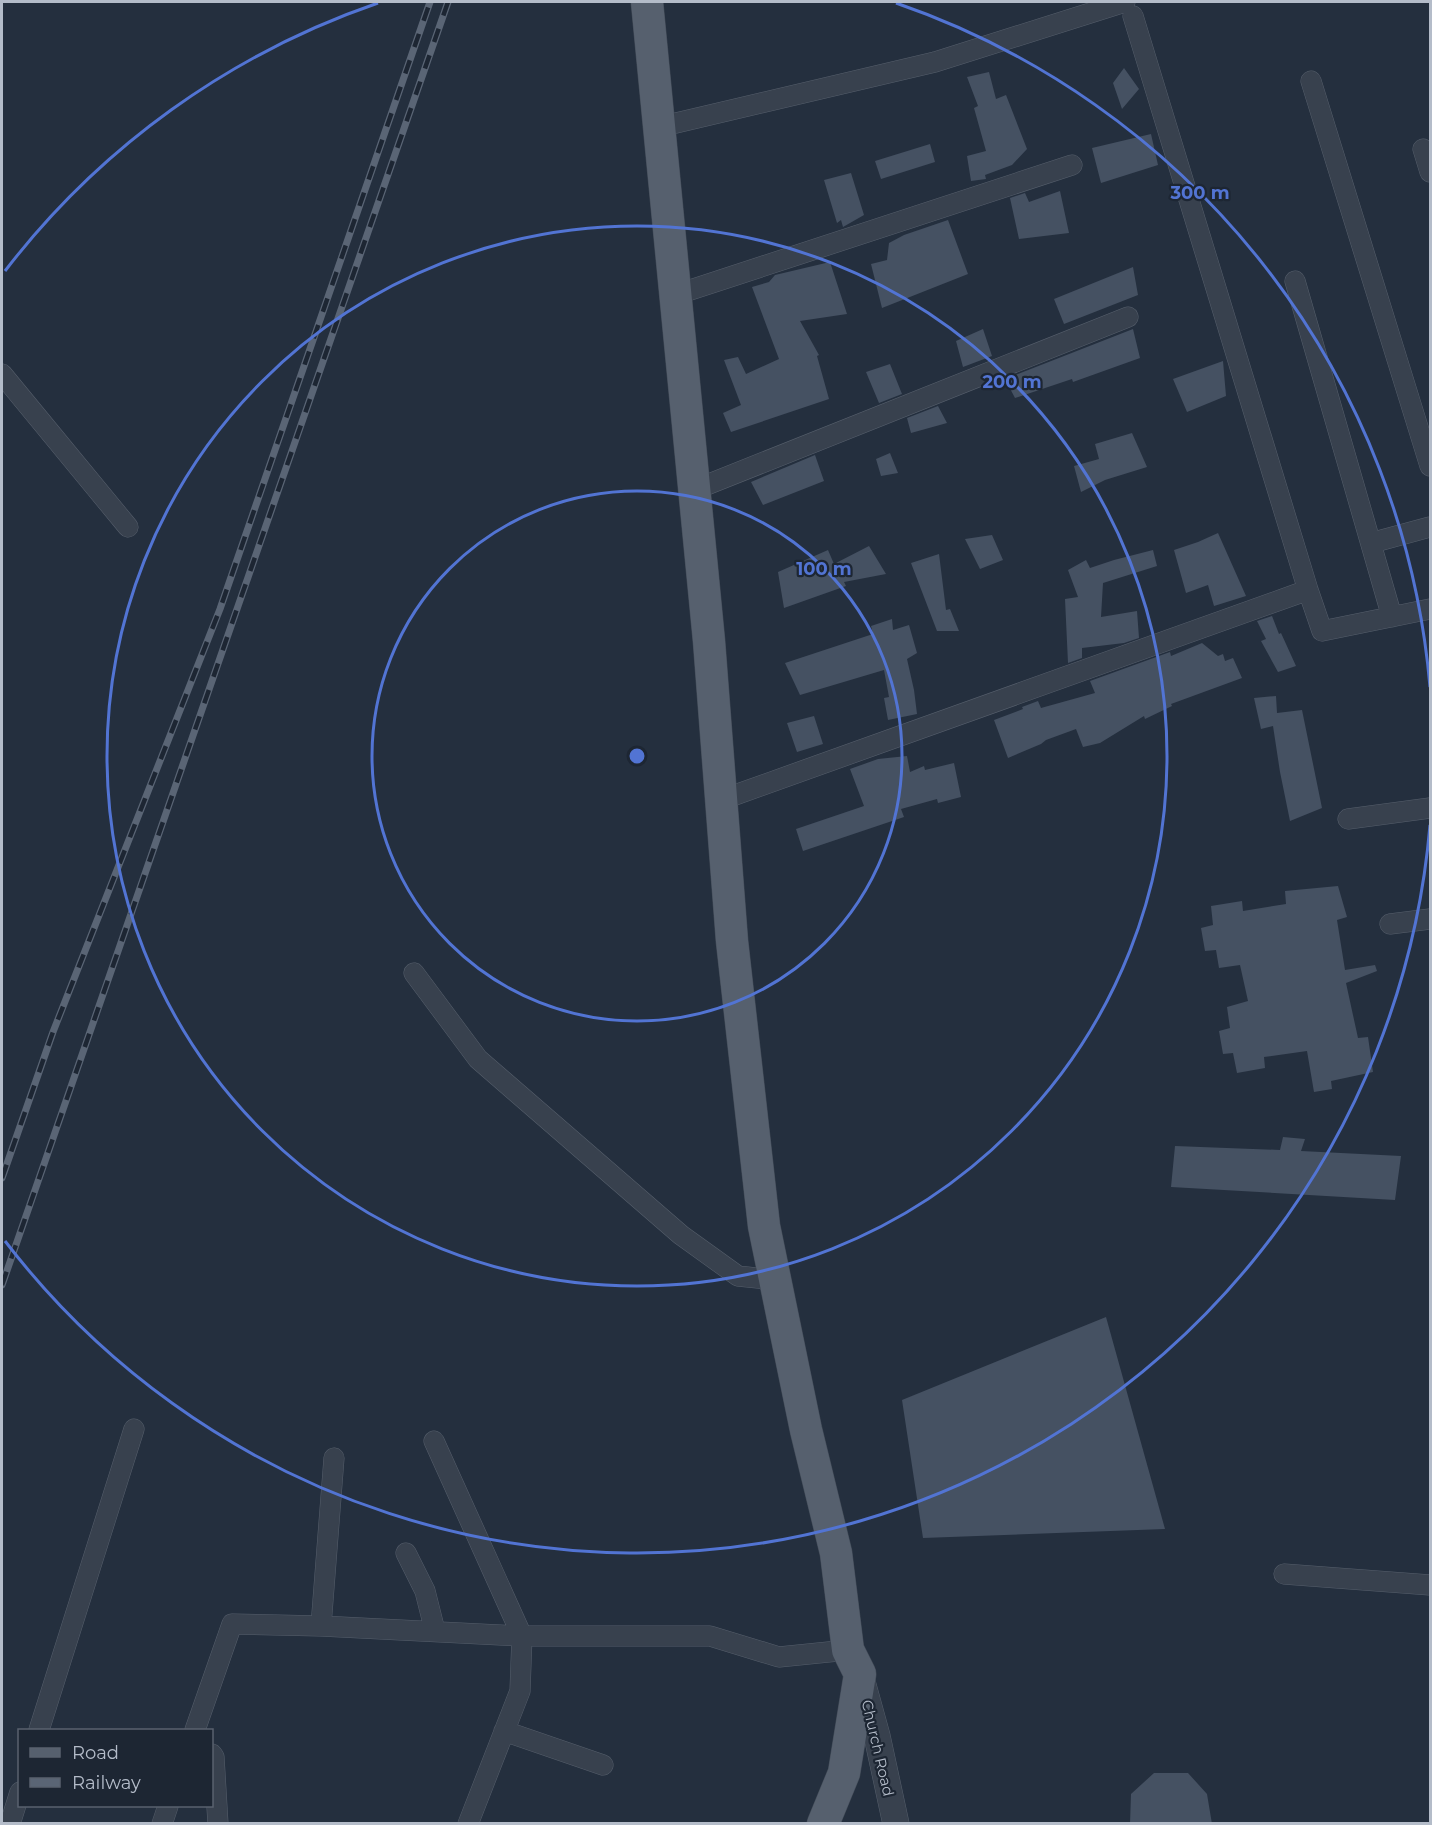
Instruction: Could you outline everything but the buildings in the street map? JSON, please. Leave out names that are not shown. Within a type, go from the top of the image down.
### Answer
[{"type":"main road","points":[[647,2],[710,641],[732,941],[764,1226],[806,1430],[836,1553],[854,1662],[844,1773],[823,1824]]},
{"type":"street","points":[[659,127],[935,62],[1129,9],[1322,631],[1431,609]]},
{"type":"street","points":[[1311,81],[1431,466]]},
{"type":"street","points":[[1423,149],[1431,172]]},
{"type":"street","points":[[675,295],[1072,165]]},
{"type":"street","points":[[1295,280],[1392,617]]},
{"type":"street","points":[[694,490],[1128,317]]},
{"type":"street","points":[[2,374],[128,527]]},
{"type":"street","points":[[1371,543],[1431,527]]},
{"type":"street","points":[[721,800],[1308,590]]},
{"type":"street","points":[[1348,819],[1431,808]]},
{"type":"street","points":[[1390,924],[1431,919]]},
{"type":"street","points":[[414,974],[478,1059],[681,1234],[738,1276],[775,1280]]},
{"type":"street","points":[[40,1729],[134,1429]]},
{"type":"street","points":[[434,1441],[522,1636],[520,1690],[468,1824]]},
{"type":"street","points":[[321,1626],[334,1458]]},
{"type":"street","points":[[406,1553],[425,1591],[435,1631]]},
{"type":"street","points":[[1284,1574],[1431,1586]]},
{"type":"street","points":[[196,1729],[232,1624],[522,1636],[710,1636],[779,1657],[854,1662]]},
{"type":"street","name":"Church Road","points":[[854,1662],[878,1736],[896,1824]]},
{"type":"street","points":[[504,1731],[603,1765]]},
{"type":"street","points":[[213,1756],[218,1824]]},
{"type":"street","points":[[10,1824],[18,1798]]},
{"type":"street","points":[[162,1824],[168,1807]]},
{"type":"railway","points":[[2,1178],[53,1032],[220,609],[430,2]]},
{"type":"railway","points":[[2,1285],[448,2]]}]
